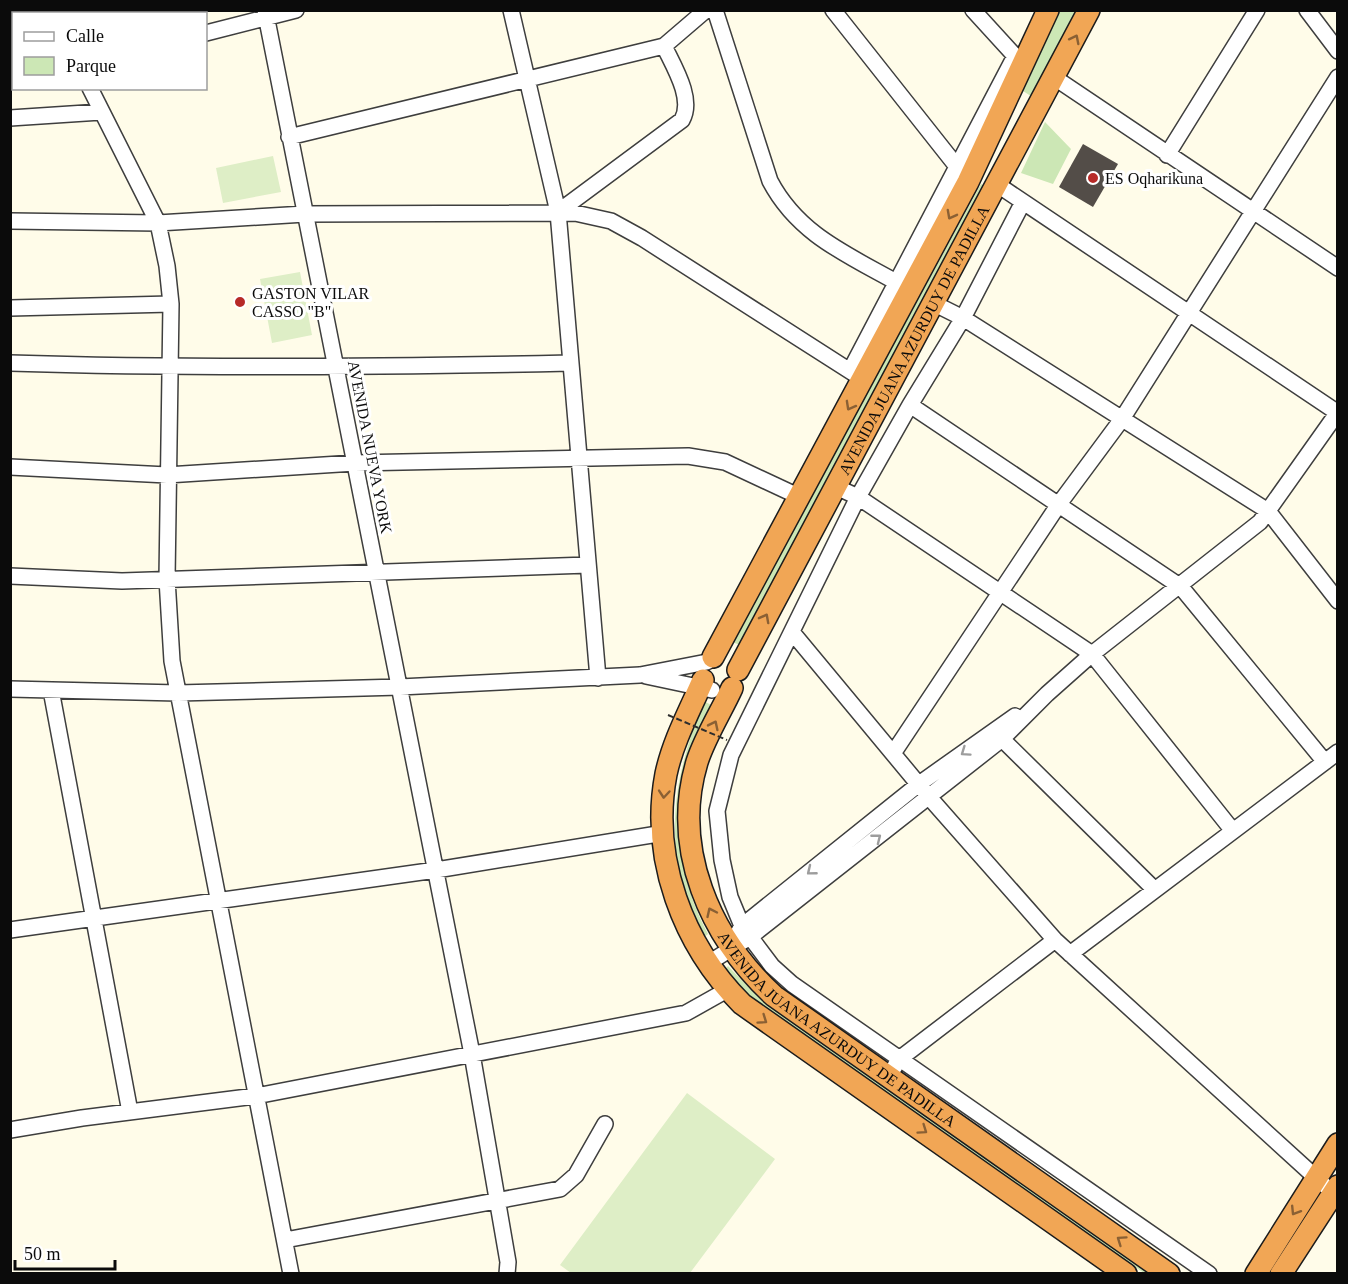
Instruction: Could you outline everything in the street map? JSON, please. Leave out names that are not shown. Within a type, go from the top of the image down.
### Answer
[{"type":"highway","name":"AVENIDA JUANA AZURDUY DE PADILLA","points":[[1048,10],[985,148],[962,174],[856,376],[715,676],[692,782],[689,818],[697,877],[710,911],[729,948],[750,974],[774,996],[893,1069],[1169,1274]]},
{"type":"highway","name":"AVENIDA JUANA AZURDUY DE PADILLA","points":[[1089,10],[1010,163],[834,486],[678,737],[666,772],[663,799],[668,869],[679,909],[691,939],[727,990],[760,1018],[1126,1274]]},
{"type":"highway","points":[[1010,93],[1038,110]]},
{"type":"highway","points":[[985,148],[1010,163]]},
{"type":"highway","points":[[1256,1274],[1338,1144]]},
{"type":"highway","points":[[1281,1274],[1336,1189]]},
{"type":"street","points":[[207,33],[265,14],[296,10]]},
{"type":"street","points":[[511,10],[558,212],[598,678]]},
{"type":"street","points":[[290,137],[664,46],[706,10]]},
{"type":"street","points":[[715,10],[770,181],[780,200],[813,234],[896,282]]},
{"type":"street","points":[[833,10],[962,174]]},
{"type":"street","points":[[973,10],[1015,56]]},
{"type":"street","points":[[1167,155],[1257,10]]},
{"type":"street","points":[[1306,10],[1338,51]]},
{"type":"street","name":"AVENIDA NUEVA YORK","points":[[265,14],[472,1054],[508,1262],[507,1274]]},
{"type":"street","points":[[558,212],[682,120],[687,111],[686,99],[664,46]]},
{"type":"street","points":[[10,221],[158,223],[305,214],[576,213],[611,221],[642,238],[856,376],[896,282],[962,174],[1015,56]]},
{"type":"street","points":[[1010,93],[1015,56]]},
{"type":"street","points":[[894,752],[1059,504],[1122,419],[1338,77]]},
{"type":"street","points":[[1055,78],[1338,268]]},
{"type":"street","points":[[91,90],[158,223],[165,248],[171,304],[167,579],[172,661],[291,1274]]},
{"type":"street","points":[[10,118],[101,112]]},
{"type":"street","points":[[746,932],[929,797],[1002,739],[1047,694],[1092,654],[1181,587],[1260,522],[1337,412],[998,185]]},
{"type":"street","points":[[1023,202],[963,318],[858,497],[792,633],[759,694],[731,755],[717,811],[722,860],[730,897],[746,932],[772,966],[792,984],[893,1069],[1209,1274]]},
{"type":"street","points":[[933,303],[963,318],[1268,511],[1338,601]]},
{"type":"street","points":[[10,308],[171,304]]},
{"type":"street","points":[[10,363],[171,368],[336,368],[570,363]]},
{"type":"street","points":[[910,405],[1181,587],[1325,762]]},
{"type":"street","points":[[10,467],[167,475],[355,463],[578,458],[705,458],[745,470],[800,497]]},
{"type":"street","points":[[834,486],[858,497],[1092,654],[1233,831]]},
{"type":"street","points":[[10,576],[122,581],[588,566]]},
{"type":"street","points":[[792,633],[894,752],[929,797],[1055,940],[1315,1179],[1336,1189]]},
{"type":"street","points":[[640,675],[715,676]]},
{"type":"street","points":[[10,689],[178,693],[400,687],[640,675],[715,676]]},
{"type":"street","points":[[51,690],[130,1112]]},
{"type":"street","points":[[707,964],[729,948],[920,784],[1047,694]]},
{"type":"street","points":[[1002,739],[1155,890]]},
{"type":"street","points":[[1070,954],[1338,752]]},
{"type":"street","points":[[10,930],[436,870],[664,833]]},
{"type":"street","points":[[893,1069],[1055,940]]},
{"type":"street","points":[[10,1130],[256,1096],[686,1013],[727,990]]},
{"type":"street","points":[[285,1240],[560,1189],[576,1175],[605,1124]]},
{"type":"path","points":[[668,715],[727,740]]},
{"type":"green space","points":[[1060,11],[1079,11],[1034,98],[1023,91]]},
{"type":"green space","points":[[1045,122],[1071,149],[1053,184],[1021,173]]},
{"type":"green space","points":[[273,156],[281,192],[223,203],[216,168]]},
{"type":"green space","points":[[981,184],[987,187],[740,645],[732,642]]},
{"type":"green space","points":[[300,272],[312,335],[272,343],[260,279]]},
{"type":"green space","points":[[704,701],[711,705],[690,764],[683,792],[680,820],[685,875],[694,904],[708,934],[703,938],[681,878],[676,848],[675,820],[684,761]]},
{"type":"green space","points":[[728,966],[758,997],[778,1012],[1156,1273],[1144,1273],[755,1003],[724,970]]},
{"type":"green space","points":[[687,1093],[775,1159],[690,1273],[571,1273],[560,1265]]},
{"type":"building","points":[[1083,144],[1118,164],[1093,207],[1059,187]]},
{"type":"place","name":"ES Oqharikuna","points":[[1093,178]]},
{"type":"place","name":"GASTON VILAR CASSO \"B\"","points":[[240,302]]}]
